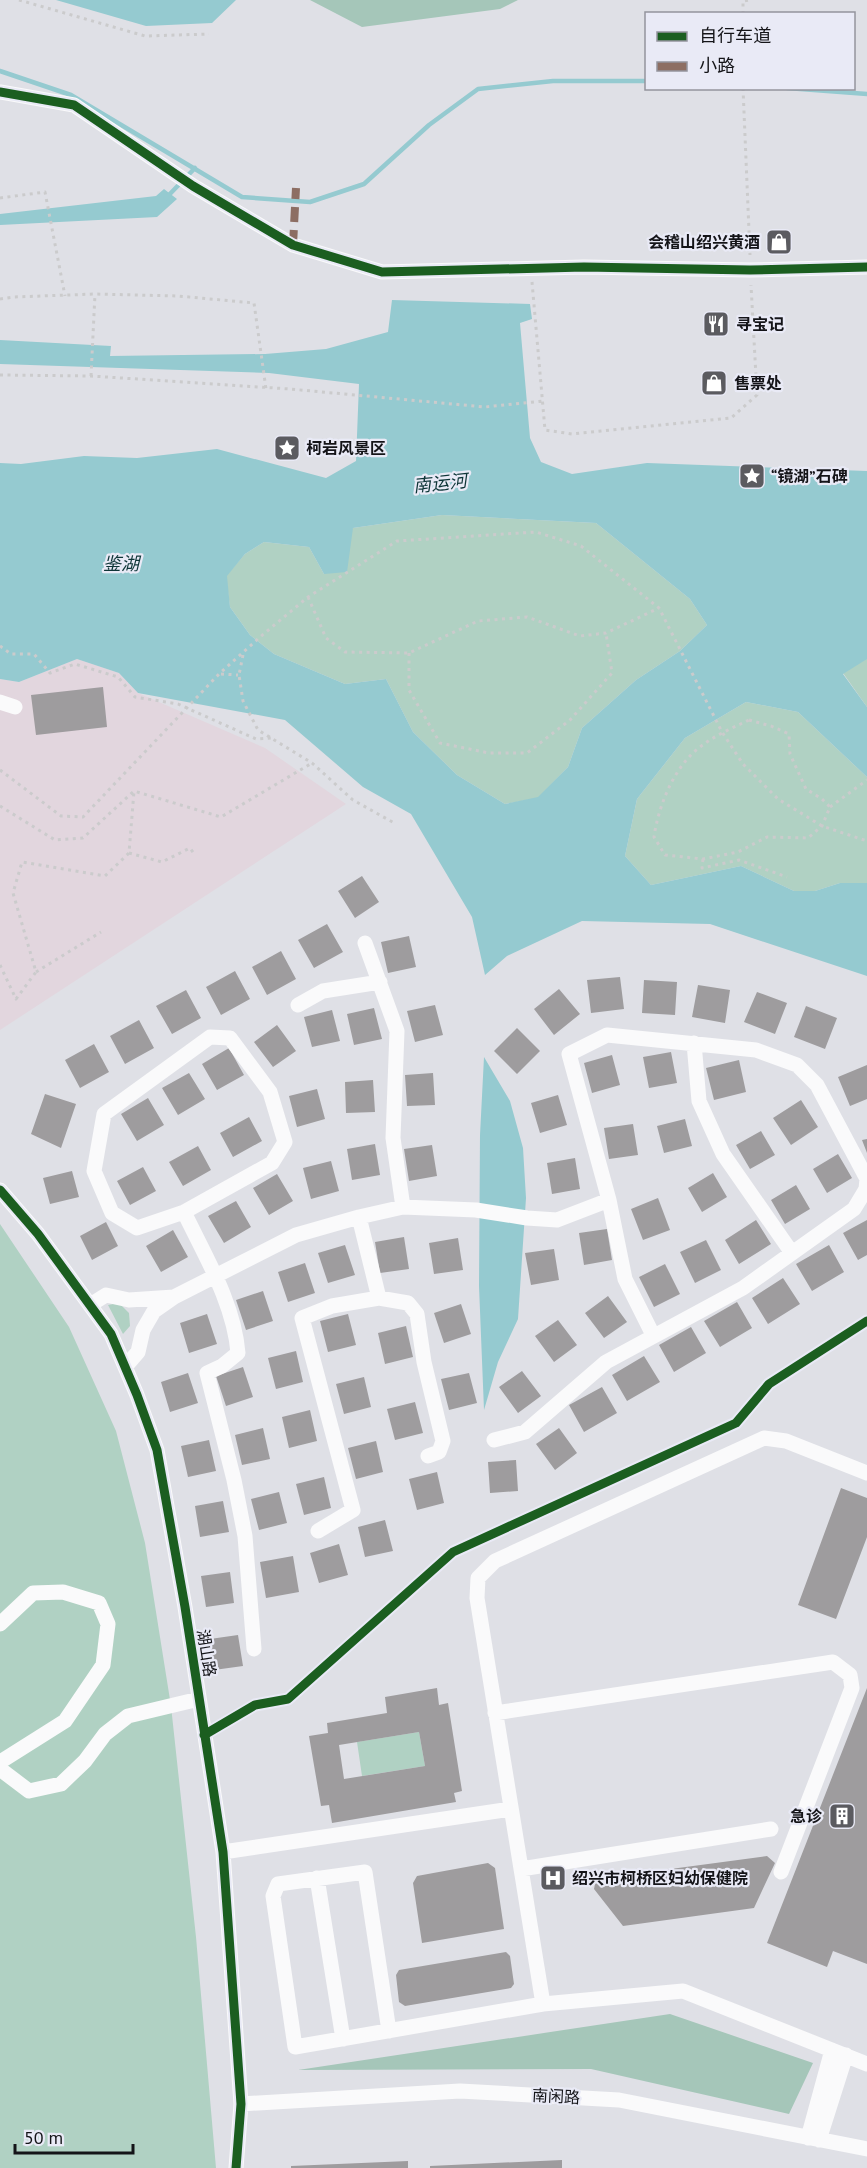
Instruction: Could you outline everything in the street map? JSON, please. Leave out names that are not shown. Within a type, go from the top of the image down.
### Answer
[{"type":"street","points":[[0,92],[74,105],[193,186],[293,245],[382,272],[867,267]]},
{"type":"street","points":[[0,702],[15,707]]},
{"type":"street","points":[[365,943],[397,1031],[393,1138],[402,1207]]},
{"type":"street","points":[[298,1005],[323,990],[380,982]]},
{"type":"street","points":[[494,1440],[525,1432],[606,1362],[743,1288],[854,1209],[866,1189],[867,1179],[817,1085],[797,1065],[756,1050],[607,1035],[569,1054],[609,1200],[625,1279],[653,1335]]},
{"type":"street","points":[[210,1037],[231,1038],[270,1092],[285,1142],[272,1163],[184,1212],[137,1228],[112,1213],[93,1171],[104,1114],[210,1037]]},
{"type":"street","points":[[694,1043],[699,1101],[723,1154],[792,1253]]},
{"type":"street","name":"湖山路","points":[[0,1190],[38,1234],[111,1334],[157,1450],[185,1607],[223,1852],[241,2104],[236,2168]]},
{"type":"street","points":[[125,1367],[138,1352],[143,1330],[154,1311],[174,1297],[297,1235],[402,1207],[476,1210],[526,1218],[557,1220],[609,1200]]},
{"type":"street","points":[[184,1212],[215,1276],[236,1333],[238,1353],[222,1366],[207,1373],[234,1480],[245,1536],[254,1649]]},
{"type":"street","points":[[359,1217],[379,1298]]},
{"type":"street","points":[[90,1305],[106,1295],[129,1300],[174,1297]]},
{"type":"street","points":[[318,1531],[353,1510],[302,1318],[332,1306],[379,1298],[408,1303],[417,1314],[424,1362],[443,1441],[439,1452],[428,1456]]},
{"type":"street","points":[[543,2004],[477,1598],[478,1578],[495,1561],[764,1438],[786,1441],[867,1473]]},
{"type":"street","points":[[0,1624],[33,1593],[63,1592],[99,1603],[108,1624],[103,1665],[65,1721],[0,1762]]},
{"type":"street","points":[[495,1713],[833,1662],[850,1675],[852,1688],[781,1872]]},
{"type":"street","points":[[0,1769],[29,1791],[61,1784],[85,1761],[105,1734],[128,1716],[199,1699]]},
{"type":"street","points":[[223,1852],[511,1809]]},
{"type":"street","points":[[521,1869],[771,1828]]},
{"type":"street","points":[[389,2031],[365,1872],[278,1884],[273,1896],[295,2047],[343,2039],[389,2031],[543,2004],[683,1991],[867,2064]]},
{"type":"street","points":[[317,1878],[343,2039]]},
{"type":"street","points":[[813,2139],[839,2053]]},
{"type":"street","name":"南闲路","points":[[241,2104],[460,2091],[619,2100],[867,2149]]},
{"type":"path","points":[[19,0],[145,36],[209,34]]},
{"type":"path","points":[[743,12],[744,2],[750,0]]},
{"type":"path","points":[[531,269],[545,430],[572,434],[731,418],[757,395],[743,90]]},
{"type":"path","points":[[0,198],[45,192],[65,296]]},
{"type":"path","points":[[91,376],[95,294]]},
{"type":"path","points":[[0,299],[95,294],[178,296],[255,303],[266,389]]},
{"type":"path","points":[[0,375],[91,376],[290,389],[484,407],[543,401]]},
{"type":"path","points":[[0,770],[61,816],[83,817],[219,674],[260,637],[308,597],[397,541],[536,532],[581,546],[659,608],[722,732],[743,764],[778,799],[822,826],[867,841]]},
{"type":"path","points":[[308,597],[326,638],[345,652],[409,653],[478,621],[527,616],[580,636],[606,633],[659,608]]},
{"type":"path","points":[[409,653],[410,690],[440,743],[489,753],[527,753],[570,720],[612,673],[606,633]]},
{"type":"path","points":[[0,646],[11,654],[34,654],[50,673],[75,664],[118,677],[135,697],[178,704],[256,739],[271,738]]},
{"type":"path","points":[[243,654],[239,675],[243,701],[258,730],[312,762],[353,800],[396,824]]},
{"type":"path","points":[[219,674],[239,675]]},
{"type":"path","points":[[830,807],[806,789],[790,754],[789,734],[750,720],[722,732],[692,754],[671,783],[658,812],[654,837],[665,855],[703,860],[738,852],[767,837],[808,838],[822,826],[830,807],[866,782]]},
{"type":"path","points":[[134,790],[221,817],[312,762]]},
{"type":"path","points":[[0,806],[55,840],[83,838],[134,790]]},
{"type":"path","points":[[36,972],[13,893],[22,862],[105,876],[129,854],[134,790]]},
{"type":"path","points":[[129,854],[162,862],[190,848],[195,855]]},
{"type":"path","points":[[703,860],[702,868],[739,860],[787,878]]},
{"type":"path","points":[[0,965],[16,999],[36,972],[101,932]]},
{"type":"shaded area","points":[[77,659],[119,673],[138,693],[265,748],[346,804],[0,1030],[0,679],[19,682]]},
{"type":"green space","points":[[310,0],[518,0],[500,9],[362,27]]},
{"type":"green space","points":[[442,515],[596,523],[690,599],[707,625],[680,651],[636,680],[582,728],[568,767],[538,798],[505,804],[457,775],[413,732],[386,679],[345,684],[274,654],[250,635],[230,607],[226,576],[245,554],[264,542],[309,547],[324,574],[353,528]]},
{"type":"green space","points":[[865,658],[867,659],[867,707],[843,673]]},
{"type":"green space","points":[[746,702],[798,712],[867,777],[867,883],[840,883],[815,891],[794,891],[741,866],[651,885],[625,856],[637,799],[685,738]]},
{"type":"green space","points":[[0,1224],[69,1327],[116,1431],[145,1543],[171,1706],[196,1937],[216,2168],[0,2168]]},
{"type":"green space","points":[[119,1303],[129,1313],[130,1326],[123,1334],[108,1305]]},
{"type":"green space","points":[[419,1732],[425,1766],[362,1776],[357,1742]]},
{"type":"green space","points":[[670,2014],[813,2063],[789,2114],[591,2069],[298,2070]]},
{"type":"water","points":[[56,0],[236,0],[212,23],[146,26]]},
{"type":"water","points":[[164,189],[177,199],[157,217],[0,225],[0,214],[156,196]]},
{"type":"water","name":"鉴湖","points":[[392,300],[530,304],[532,319],[520,323],[530,438],[541,462],[572,474],[647,463],[867,471],[867,659],[843,674],[867,707],[867,777],[798,712],[746,702],[685,738],[637,799],[625,856],[651,885],[741,866],[794,891],[815,891],[840,883],[867,883],[867,976],[710,924],[582,921],[507,956],[485,975],[472,917],[411,814],[363,787],[285,720],[138,693],[119,673],[77,659],[19,682],[0,679],[0,463],[21,464],[84,456],[137,458],[217,449],[326,478],[356,461],[359,384],[269,373],[0,364],[0,340],[111,346],[110,356],[265,354],[326,349],[388,332]],"holes":[[[442,515],[596,523],[690,599],[707,625],[680,651],[636,680],[582,728],[568,767],[538,797],[505,804],[457,775],[413,732],[386,679],[345,684],[274,654],[250,635],[230,607],[227,576],[245,554],[264,542],[309,547],[324,574],[347,572],[353,528]]]},
{"type":"water","points":[[484,1057],[510,1101],[523,1148],[526,1198],[518,1319],[498,1362],[484,1410],[479,1286],[480,1135]]},
{"type":"building","points":[[103,687],[107,727],[36,735],[31,695]]},
{"type":"building","points":[[362,876],[379,902],[355,918],[338,891]]},
{"type":"building","points":[[327,924],[343,952],[314,968],[298,940]]},
{"type":"building","points":[[409,936],[416,967],[388,973],[381,942]]},
{"type":"building","points":[[281,951],[296,979],[267,995],[252,967]]},
{"type":"building","points":[[235,971],[250,999],[221,1015],[206,987]]},
{"type":"building","points":[[620,977],[624,1009],[591,1013],[587,980]]},
{"type":"building","points":[[644,980],[677,982],[675,1015],[642,1013]]},
{"type":"building","points":[[698,985],[730,990],[725,1023],[692,1017]]},
{"type":"building","points":[[559,989],[580,1014],[554,1035],[534,1009]]},
{"type":"building","points":[[186,990],[201,1018],[172,1034],[156,1006]]},
{"type":"building","points":[[757,992],[787,1003],[775,1034],[744,1022]]},
{"type":"building","points":[[435,1005],[443,1035],[415,1042],[407,1011]]},
{"type":"building","points":[[806,1006],[837,1018],[825,1049],[794,1037]]},
{"type":"building","points":[[374,1008],[382,1039],[354,1045],[347,1014]]},
{"type":"building","points":[[332,1010],[340,1041],[312,1047],[304,1017]]},
{"type":"building","points":[[139,1020],[154,1048],[125,1064],[110,1036]]},
{"type":"building","points":[[277,1025],[296,1051],[273,1067],[254,1042]]},
{"type":"building","points":[[517,1028],[540,1051],[517,1074],[494,1051]]},
{"type":"building","points":[[94,1044],[109,1072],[80,1088],[65,1060]]},
{"type":"building","points":[[229,1048],[244,1075],[217,1090],[202,1064]]},
{"type":"building","points":[[671,1052],[677,1083],[649,1088],[643,1057]]},
{"type":"building","points":[[612,1055],[620,1085],[592,1093],[584,1063]]},
{"type":"building","points":[[739,1060],[746,1092],[714,1100],[706,1068]]},
{"type":"building","points":[[867,1065],[867,1099],[850,1106],[838,1077]]},
{"type":"building","points":[[189,1073],[205,1099],[178,1115],[162,1088]]},
{"type":"building","points":[[433,1073],[435,1105],[407,1106],[405,1075]]},
{"type":"building","points":[[373,1080],[375,1112],[346,1113],[345,1082]]},
{"type":"building","points":[[317,1089],[325,1119],[297,1127],[289,1096]]},
{"type":"building","points":[[45,1094],[76,1104],[61,1148],[31,1134]]},
{"type":"building","points":[[558,1095],[567,1125],[540,1133],[531,1103]]},
{"type":"building","points":[[148,1098],[164,1125],[137,1141],[121,1114]]},
{"type":"building","points":[[801,1100],[818,1127],[791,1145],[773,1118]]},
{"type":"building","points":[[249,1117],[262,1141],[233,1157],[220,1133]]},
{"type":"building","points":[[685,1119],[692,1146],[664,1153],[657,1126]]},
{"type":"building","points":[[633,1124],[638,1155],[609,1159],[604,1128]]},
{"type":"building","points":[[761,1131],[775,1155],[750,1169],[736,1145]]},
{"type":"building","points":[[867,1139],[867,1153],[862,1140]]},
{"type":"building","points":[[375,1144],[380,1175],[352,1180],[347,1149]]},
{"type":"building","points":[[432,1145],[437,1176],[409,1181],[404,1149]]},
{"type":"building","points":[[198,1146],[211,1170],[183,1186],[169,1162]]},
{"type":"building","points":[[838,1154],[852,1178],[827,1193],[813,1169]]},
{"type":"building","points":[[575,1158],[580,1189],[552,1194],[547,1163]]},
{"type":"building","points":[[331,1161],[339,1191],[311,1199],[303,1168]]},
{"type":"building","points":[[143,1167],[156,1191],[130,1205],[117,1181]]},
{"type":"building","points":[[72,1171],[79,1197],[50,1204],[43,1178]]},
{"type":"building","points":[[713,1173],[727,1197],[702,1212],[688,1188]]},
{"type":"building","points":[[277,1174],[293,1201],[269,1215],[253,1188]]},
{"type":"building","points":[[796,1185],[810,1209],[785,1224],[771,1200]]},
{"type":"building","points":[[658,1198],[670,1230],[643,1240],[631,1209]]},
{"type":"building","points":[[236,1201],[251,1227],[224,1243],[208,1216]]},
{"type":"building","points":[[756,1220],[771,1244],[739,1264],[725,1240]]},
{"type":"building","points":[[867,1220],[867,1255],[858,1260],[843,1233]]},
{"type":"building","points":[[106,1222],[118,1246],[92,1260],[80,1236]]},
{"type":"building","points":[[607,1229],[612,1260],[584,1265],[579,1233]]},
{"type":"building","points":[[173,1230],[188,1257],[161,1272],[146,1246]]},
{"type":"building","points":[[404,1237],[409,1269],[380,1273],[375,1242]]},
{"type":"building","points":[[458,1238],[463,1270],[434,1274],[429,1243]]},
{"type":"building","points":[[706,1240],[721,1270],[695,1283],[680,1252]]},
{"type":"building","points":[[345,1245],[355,1275],[328,1283],[318,1253]]},
{"type":"building","points":[[829,1245],[844,1272],[812,1291],[796,1264]]},
{"type":"building","points":[[554,1249],[559,1280],[531,1285],[525,1253]]},
{"type":"building","points":[[305,1263],[315,1293],[288,1302],[278,1272]]},
{"type":"building","points":[[665,1264],[680,1294],[654,1307],[639,1277]]},
{"type":"building","points":[[783,1278],[800,1304],[768,1324],[752,1298]]},
{"type":"building","points":[[263,1291],[273,1321],[246,1330],[236,1300]]},
{"type":"building","points":[[608,1296],[627,1322],[604,1338],[585,1313]]},
{"type":"building","points":[[737,1302],[752,1328],[720,1347],[704,1321]]},
{"type":"building","points":[[461,1304],[471,1334],[444,1343],[434,1313]]},
{"type":"building","points":[[207,1314],[217,1344],[189,1353],[180,1323]]},
{"type":"building","points":[[348,1314],[356,1345],[328,1352],[320,1321]]},
{"type":"building","points":[[558,1320],[577,1345],[554,1362],[535,1336]]},
{"type":"building","points":[[406,1326],[413,1357],[385,1364],[378,1333]]},
{"type":"building","points":[[691,1327],[706,1353],[674,1372],[659,1345]]},
{"type":"building","points":[[296,1351],[303,1382],[276,1389],[268,1358]]},
{"type":"building","points":[[644,1356],[660,1382],[627,1401],[612,1375]]},
{"type":"building","points":[[243,1367],[253,1397],[226,1406],[216,1376]]},
{"type":"building","points":[[522,1371],[541,1396],[518,1413],[499,1387]]},
{"type":"building","points":[[188,1373],[198,1403],[170,1412],[161,1382]]},
{"type":"building","points":[[469,1373],[477,1403],[449,1410],[441,1379]]},
{"type":"building","points":[[364,1377],[371,1407],[344,1414],[336,1384]]},
{"type":"building","points":[[602,1387],[617,1413],[584,1432],[569,1405]]},
{"type":"building","points":[[415,1402],[423,1433],[395,1440],[387,1409]]},
{"type":"building","points":[[310,1410],[317,1441],[289,1448],[282,1417]]},
{"type":"building","points":[[263,1428],[270,1459],[242,1465],[235,1435]]},
{"type":"building","points":[[559,1428],[577,1453],[555,1470],[536,1444]]},
{"type":"building","points":[[209,1440],[216,1471],[188,1477],[181,1446]]},
{"type":"building","points":[[376,1441],[383,1472],[356,1479],[348,1448]]},
{"type":"building","points":[[516,1460],[518,1491],[490,1493],[488,1462]]},
{"type":"building","points":[[437,1472],[444,1503],[417,1510],[409,1479]]},
{"type":"building","points":[[324,1477],[331,1508],[304,1515],[296,1484]]},
{"type":"building","points":[[841,1488],[867,1498],[867,1537],[836,1619],[798,1605]]},
{"type":"building","points":[[279,1492],[287,1523],[259,1530],[251,1499]]},
{"type":"building","points":[[223,1501],[229,1532],[200,1537],[195,1506]]},
{"type":"building","points":[[385,1520],[393,1551],[365,1557],[358,1527]]},
{"type":"building","points":[[339,1544],[348,1575],[319,1583],[310,1553]]},
{"type":"building","points":[[293,1556],[299,1592],[266,1598],[260,1562]]},
{"type":"building","points":[[230,1572],[234,1603],[206,1607],[201,1576]]},
{"type":"building","points":[[238,1635],[243,1666],[214,1670],[210,1639]]},
{"type":"building","points":[[437,1688],[439,1705],[448,1703],[462,1791],[454,1793],[456,1802],[332,1823],[329,1805],[321,1806],[309,1736],[328,1733],[327,1723],[387,1713],[385,1697]],"holes":[[[419,1732],[425,1766],[344,1779],[339,1745]]]},
{"type":"building","name":"急诊","points":[[867,1688],[867,1964],[833,1951],[827,1967],[767,1943]]},
{"type":"building","points":[[767,1856],[775,1863],[754,1908],[623,1926],[594,1889],[596,1879]]},
{"type":"building","points":[[488,1863],[495,1868],[504,1929],[422,1943],[413,1883],[417,1876]]},
{"type":"building","points":[[506,1952],[510,1956],[514,1984],[511,1988],[405,2006],[399,2002],[396,1975],[399,1970]]},
{"type":"building","points":[[562,2160],[562,2168],[430,2168],[430,2166]]},
{"type":"building","points":[[408,2161],[408,2168],[291,2168],[291,2166]]},
{"type":"waterway","points":[[0,71],[71,95],[242,197],[310,202],[364,184],[429,125],[478,89],[553,81],[645,81]]},
{"type":"waterway","points":[[814,90],[867,94]]},
{"type":"waterway","points":[[166,198],[195,168]]},
{"type":"marked path","points":[[293,245],[296,188]]},
{"type":"cycle path","points":[[0,92],[74,105],[193,186],[293,245],[382,272],[584,267],[750,270],[867,267]]},
{"type":"cycle path","points":[[0,1190],[38,1234],[111,1334],[157,1450],[185,1607],[223,1852],[241,2104],[236,2168]]},
{"type":"cycle path","points":[[204,1735],[255,1705],[288,1699],[453,1552],[736,1423],[769,1384],[867,1321]]},
{"type":"place","name":"会稽山绍兴黄酒","points":[[779,242]]},
{"type":"place","name":"寻宝记","points":[[716,324]]},
{"type":"place","name":"售票处","points":[[714,383]]},
{"type":"place","name":"柯岩风景区","points":[[287,448]]},
{"type":"place","name":"“镜湖”石碑","points":[[752,476]]},
{"type":"place","name":"急诊","points":[[842,1816]]},
{"type":"place","name":"绍兴市柯桥区妇幼保健院","points":[[553,1878]]},
{"type":"water label","name":"南运河","points":[[440,483]]}]
